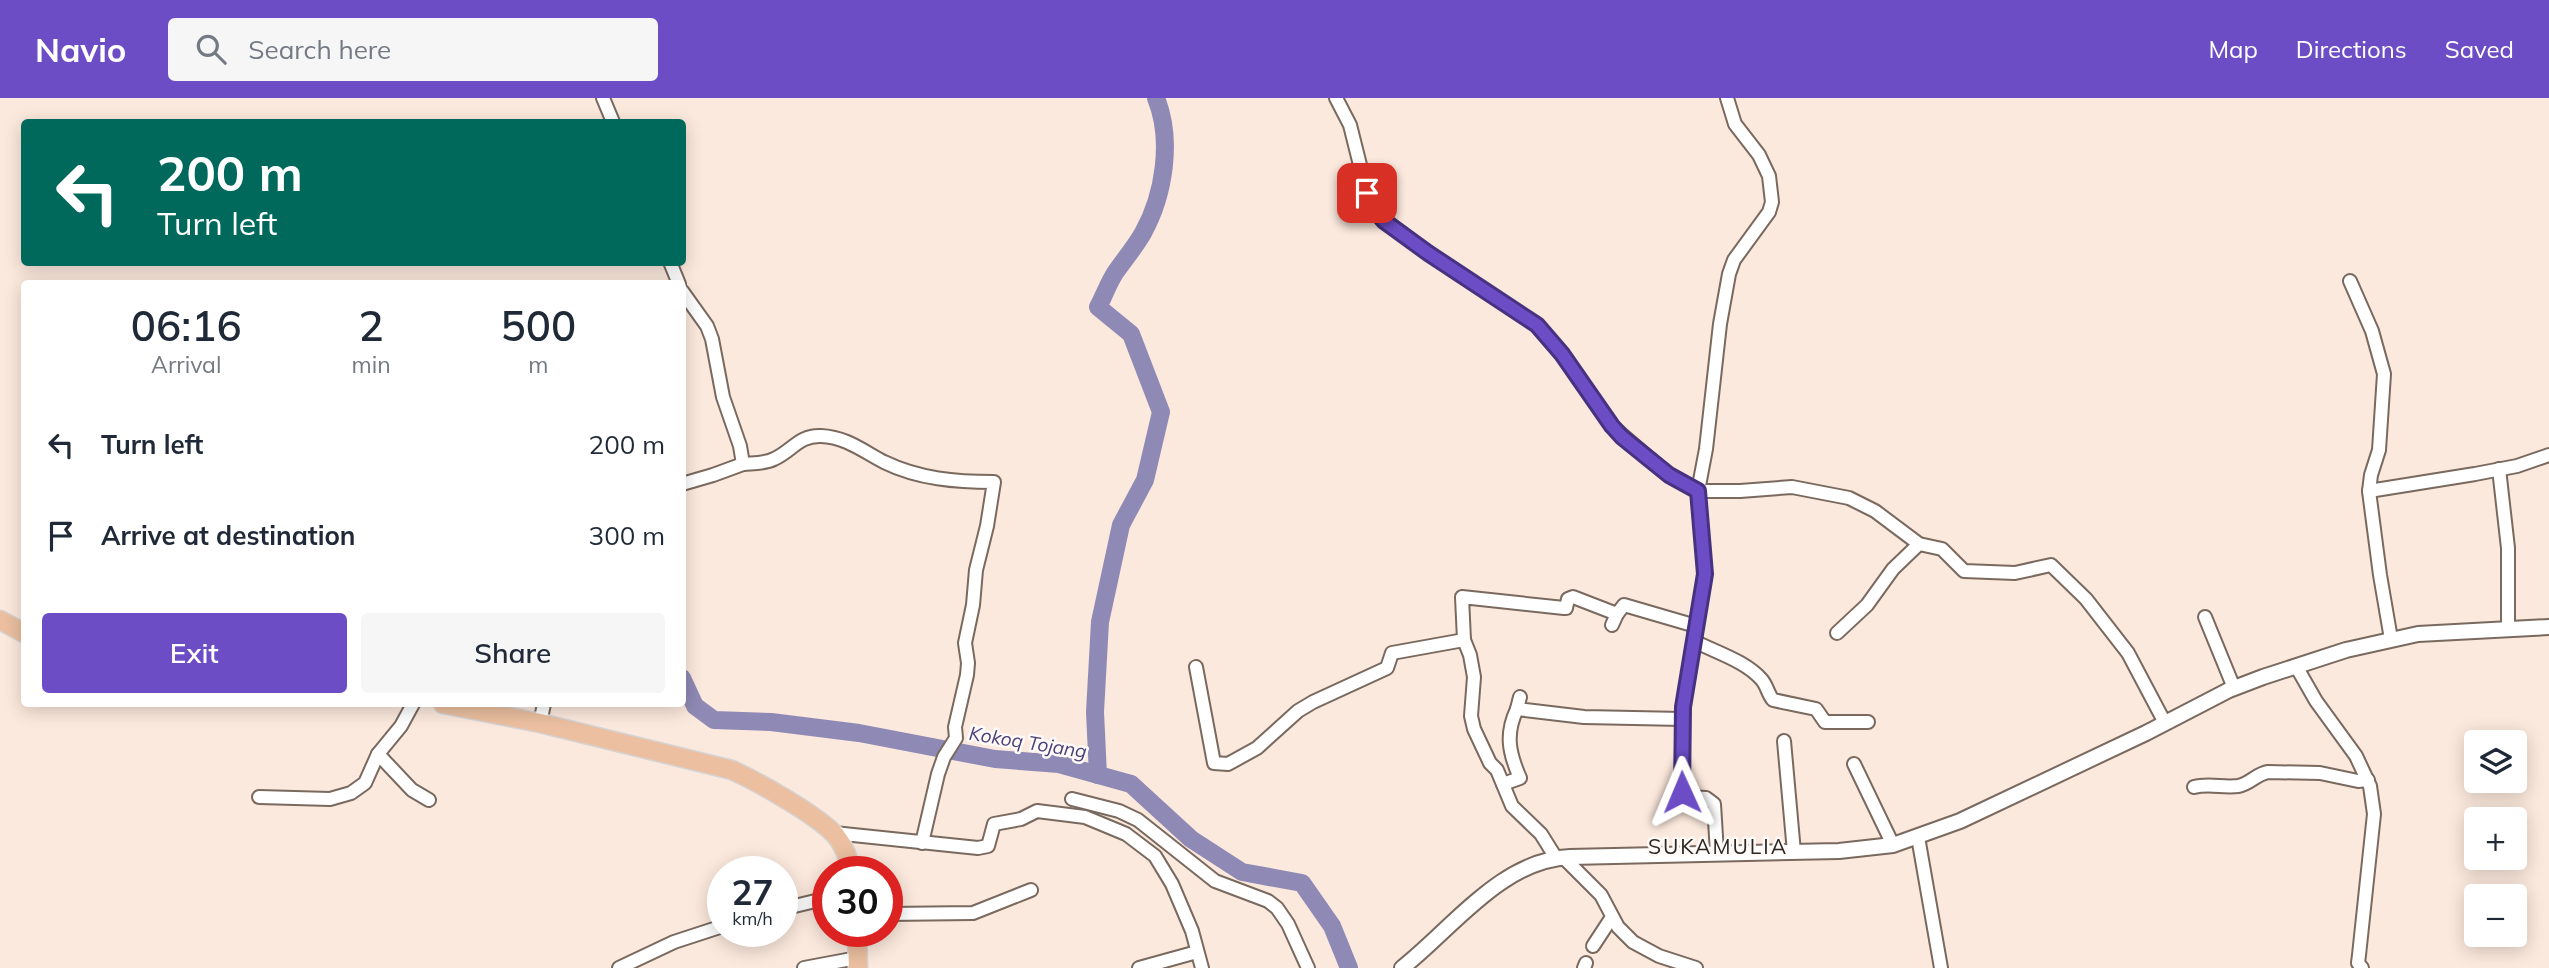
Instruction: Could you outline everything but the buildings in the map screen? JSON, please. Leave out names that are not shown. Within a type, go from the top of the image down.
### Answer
[{"type":"main road","points":[[0,620],[21,631]]},
{"type":"main road","points":[[458,707],[540,723],[733,770],[758,783],[834,833],[847,856]]},
{"type":"street","points":[[603,98],[612,119]]},
{"type":"street","points":[[1336,98],[1350,125],[1367,193],[1379,216],[1428,253],[1537,325],[1562,354],[1612,426],[1669,475],[1698,491],[1792,487],[1849,498],[1875,511],[1919,544],[1942,550],[1960,569],[1968,572],[2015,573],[2048,564],[2054,566],[2096,611],[2128,653],[2165,723]]},
{"type":"street","points":[[1717,853],[1714,804],[1706,798],[1688,797],[1682,792],[1686,677],[1705,574],[1698,491],[1729,274],[1740,249],[1769,212],[1772,202],[1769,176],[1759,155],[1735,124],[1727,98]]},
{"type":"street","points":[[2350,281],[2372,331],[2384,374],[2379,450],[2369,491],[2391,639]]},
{"type":"street","points":[[686,297],[712,340],[723,397],[740,446],[743,464]]},
{"type":"street","points":[[686,483],[743,464],[771,461],[797,441],[819,436],[852,443],[883,461],[922,475],[947,481],[990,482],[987,526],[976,570],[973,606],[965,643],[967,675],[955,727],[956,738],[938,774],[922,843]]},
{"type":"street","points":[[2369,491],[2499,469],[2549,455]]},
{"type":"street","points":[[2499,469],[2508,548],[2508,630]]},
{"type":"street","points":[[1837,633],[1867,605],[1893,569],[1919,544]]},
{"type":"street","points":[[1696,626],[1624,605],[1615,620],[1573,597],[1568,599],[1566,608],[1466,596],[1461,600],[1464,640],[1470,655],[1474,680],[1472,722],[1478,740],[1515,811],[1541,834],[1560,858],[1601,895],[1624,934],[1642,948],[1696,968]]},
{"type":"street","points":[[2205,617],[2234,688]]},
{"type":"street","points":[[1402,968],[1433,943],[1466,910],[1499,884],[1531,866],[1560,858],[1839,851],[1893,845],[1960,821],[2234,688],[2296,666],[2391,639],[2429,633],[2549,627]]},
{"type":"street","points":[[1196,667],[1214,763],[1227,764],[1256,748],[1298,711],[1313,702],[1387,668],[1392,653],[1464,640]]},
{"type":"street","points":[[1694,641],[1728,657],[1753,673],[1762,680],[1773,700],[1816,709],[1825,722],[1868,722]]},
{"type":"street","points":[[2296,666],[2316,701],[2356,756],[2368,780],[2374,814],[2358,963],[2362,968]]},
{"type":"street","points":[[1503,785],[1520,778],[1508,747],[1519,703],[1584,717],[1683,719]]},
{"type":"street","points":[[259,797],[341,797],[365,783],[378,754],[401,726],[410,707]]},
{"type":"street","points":[[540,723],[543,707]]},
{"type":"street","points":[[1784,741],[1794,852]]},
{"type":"street","points":[[378,754],[412,790],[429,800]]},
{"type":"street","points":[[1854,764],[1893,845]]},
{"type":"street","points":[[2194,787],[2204,784],[2246,784],[2260,773],[2268,772],[2320,774],[2358,781],[2368,780]]},
{"type":"street","points":[[1072,799],[1119,811],[1138,820],[1215,881],[1268,901],[1277,908],[1288,924],[1308,968]]},
{"type":"street","points":[[834,833],[984,848],[991,841],[994,824],[1021,819],[1037,811],[1085,817],[1107,825],[1126,834],[1155,856],[1186,914],[1202,968]]},
{"type":"street","points":[[1918,837],[1941,968]]},
{"type":"street","points":[[903,914],[973,913],[1031,890]]},
{"type":"street","points":[[1593,946],[1612,917]]},
{"type":"street","points":[[619,968],[674,942],[707,931]]},
{"type":"street","points":[[1139,968],[1197,952]]},
{"type":"street","points":[[804,968],[858,963]]},
{"type":"waterway","points":[[1098,775],[1095,712],[1100,622],[1121,525],[1145,480],[1161,412],[1131,334],[1098,307],[1115,273],[1143,233],[1161,185],[1164,131],[1156,98]]},
{"type":"waterway","name":"Kokoq Tojang","points":[[686,687],[695,706],[714,720],[771,722],[859,733],[995,759],[1059,764],[1131,784],[1191,839],[1242,872],[1302,883],[1332,926],[1349,968]]},
{"type":"district","name":"SUKAMULIA","points":[[1718,847]]},
{"type":"route","points":[[1367,193],[1374,209],[1384,221],[1537,325],[1562,354],[1622,437],[1669,475],[1698,491],[1705,574],[1686,677],[1682,792]]}]
